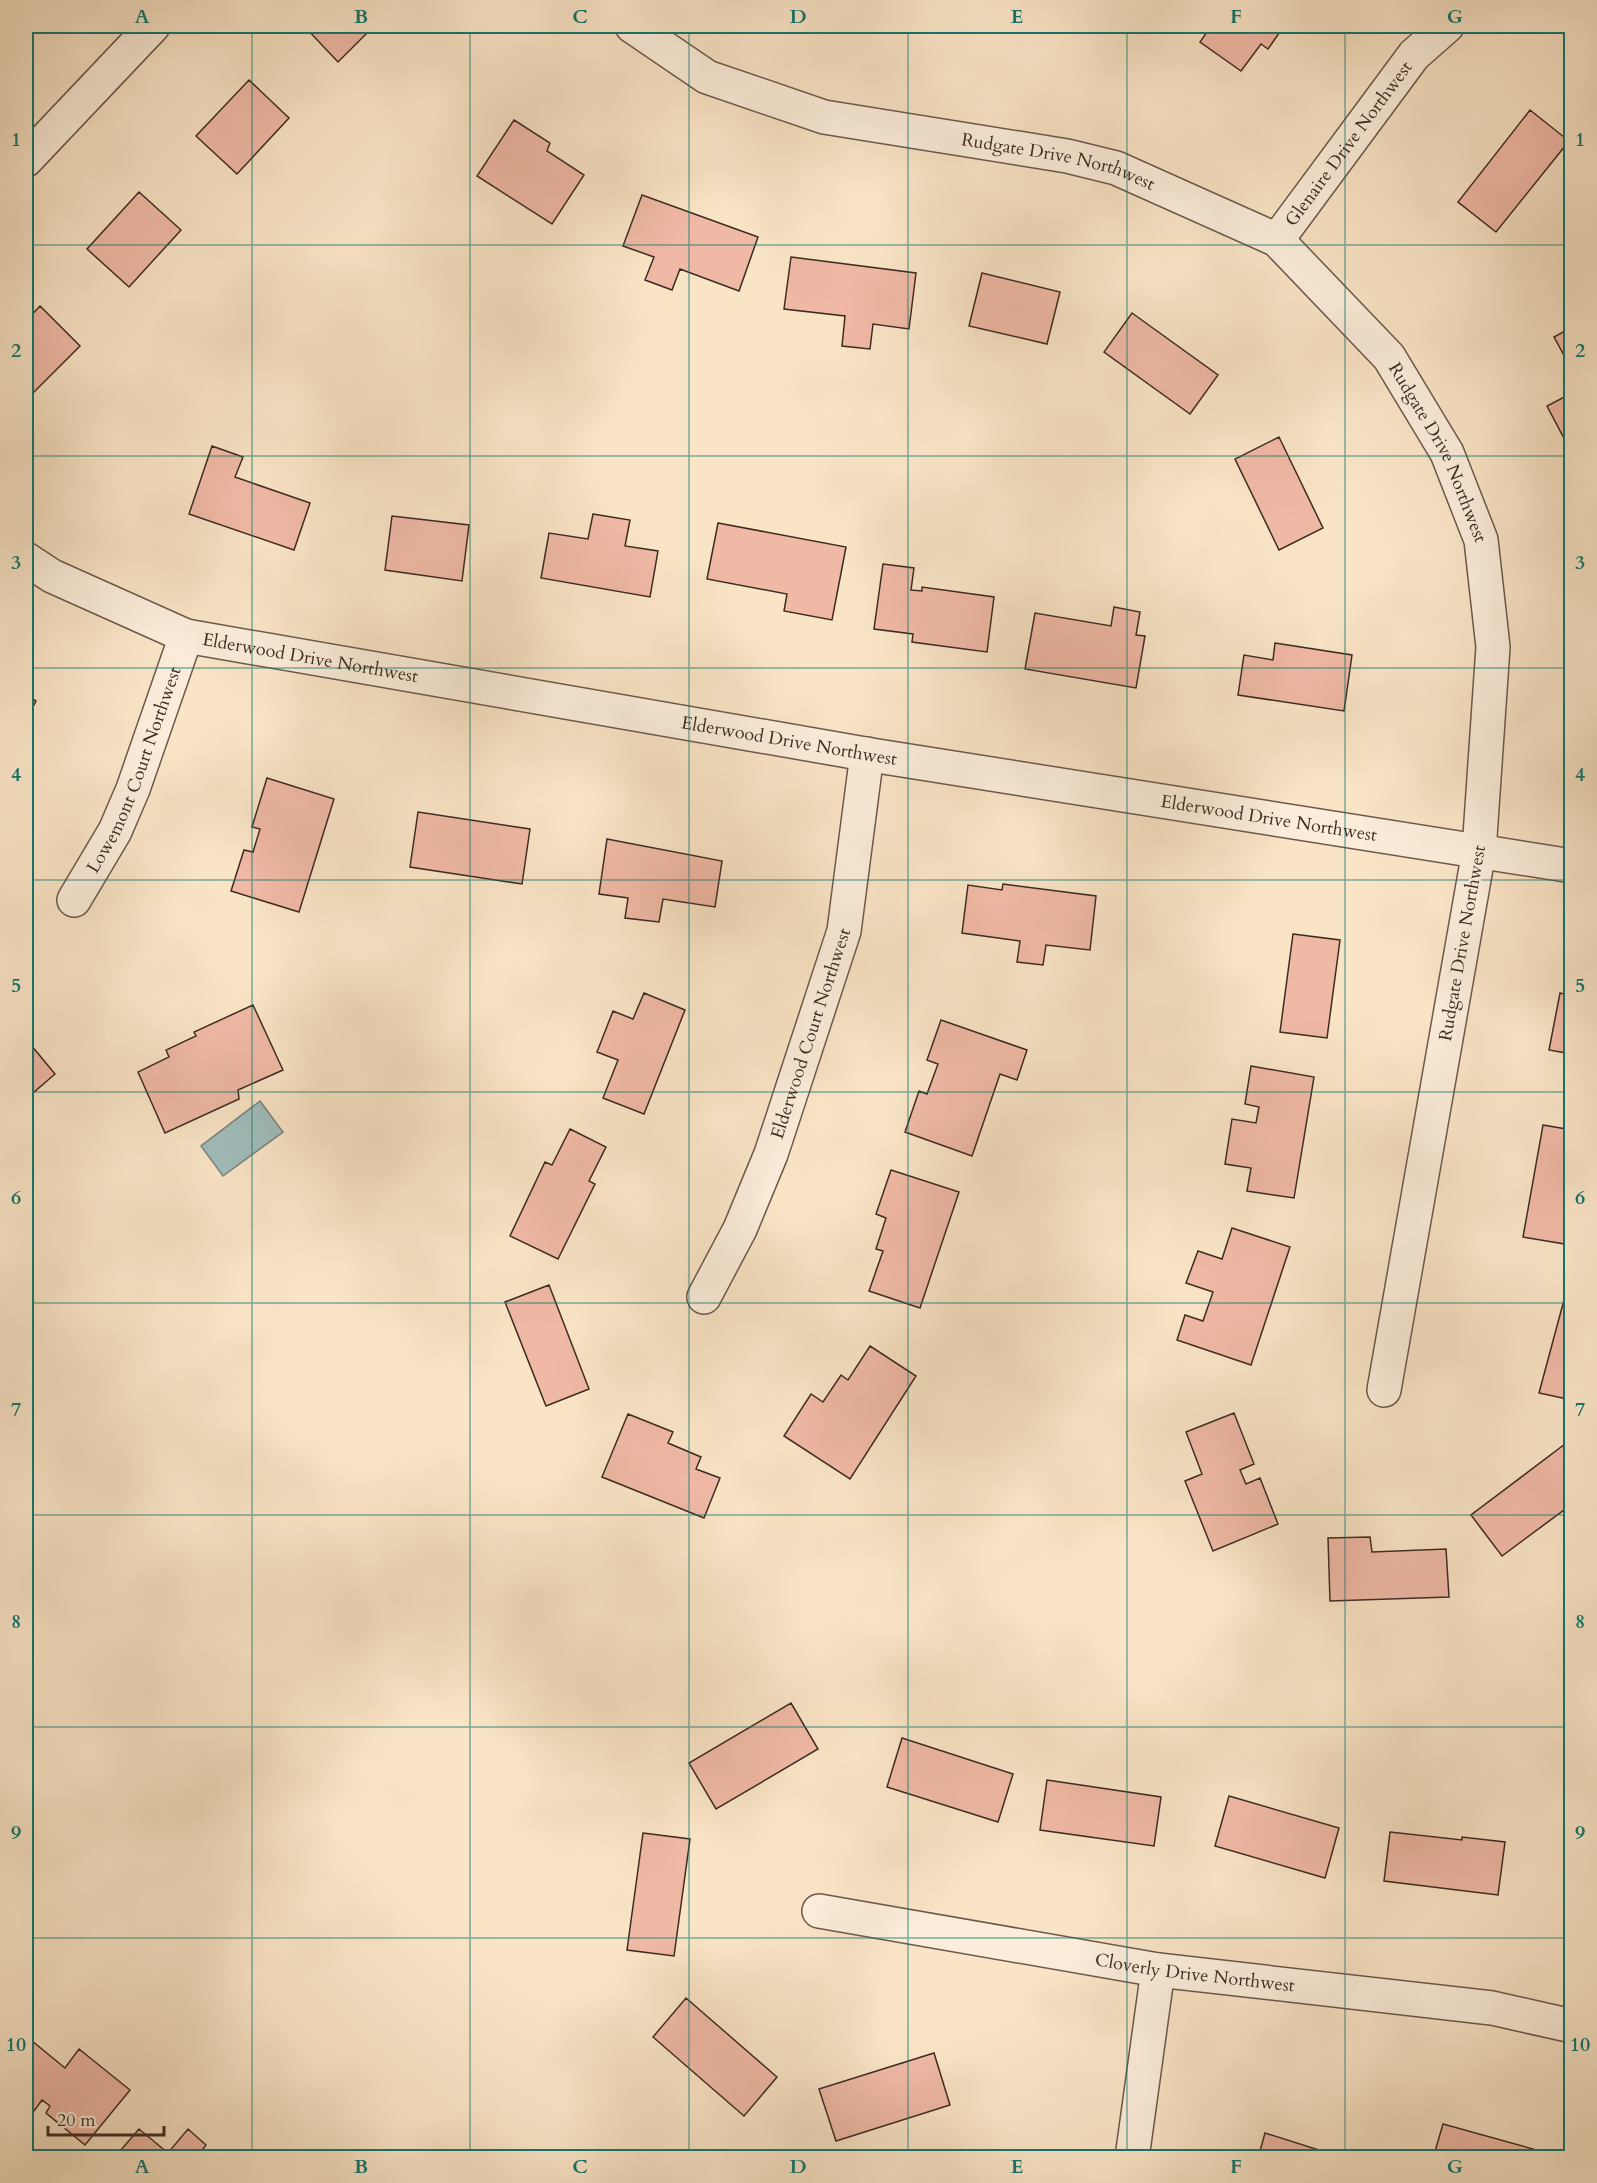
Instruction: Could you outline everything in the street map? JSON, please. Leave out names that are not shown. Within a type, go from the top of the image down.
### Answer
[{"type":"street","points":[[26,160],[153,26]]},
{"type":"street","name":"Rudgate Drive Northwest","points":[[632,26],[707,77],[814,114],[1067,156],[1116,168],[1278,240],[1389,357],[1447,453],[1481,540],[1493,647],[1479,851],[1384,1390]]},
{"type":"street","name":"Glenaire Drive Northwest","points":[[1278,240],[1414,55],[1447,26]]},
{"type":"street","name":"Elderwood Drive Northwest","points":[[26,559],[52,576],[186,636],[867,754],[1572,866]]},
{"type":"street","name":"Lowemont Court Northwest","points":[[74,900],[116,831],[133,789],[186,636]]},
{"type":"street","name":"Elderwood Court Northwest","points":[[704,1297],[740,1229],[771,1154],[844,931],[867,754]]},
{"type":"street","name":"Cloverly Drive Northwest","points":[[819,1911],[1158,1970],[1492,2008],[1572,2026]]},
{"type":"street","points":[[1132,2157],[1158,1970]]},
{"type":"water","points":[[260,1101],[283,1132],[223,1176],[201,1146]]},
{"type":"building","points":[[304,26],[374,26],[338,62]]},
{"type":"building","points":[[1211,26],[1284,26],[1268,49],[1261,44],[1241,71],[1200,42]]},
{"type":"building","points":[[249,80],[289,118],[237,174],[196,136]]},
{"type":"building","points":[[1530,110],[1569,141],[1496,232],[1458,202]]},
{"type":"building","points":[[514,120],[550,143],[547,151],[584,175],[552,224],[477,176]]},
{"type":"building","points":[[139,192],[181,230],[129,287],[87,249]]},
{"type":"building","points":[[642,195],[758,237],[739,291],[680,269],[672,290],[645,280],[654,257],[623,246]]},
{"type":"building","points":[[791,257],[916,273],[909,329],[873,324],[870,349],[842,346],[845,316],[784,309]]},
{"type":"building","points":[[982,273],[1060,292],[1047,344],[969,326]]},
{"type":"building","points":[[40,306],[80,346],[26,400],[26,321]]},
{"type":"building","points":[[1132,313],[1218,375],[1190,414],[1104,352]]},
{"type":"building","points":[[1572,327],[1572,370],[1554,337]]},
{"type":"building","points":[[1572,393],[1572,440],[1566,442],[1547,406]]},
{"type":"building","points":[[1279,437],[1323,528],[1279,550],[1235,459]]},
{"type":"building","points":[[212,446],[243,457],[235,477],[310,503],[294,550],[189,514]]},
{"type":"building","points":[[593,514],[630,520],[625,546],[658,551],[650,597],[541,578],[549,533],[588,539]]},
{"type":"building","points":[[392,516],[469,525],[462,581],[385,570]]},
{"type":"building","points":[[718,523],[846,547],[832,620],[784,611],[787,594],[707,579]]},
{"type":"building","points":[[883,564],[914,568],[911,590],[922,591],[922,587],[994,597],[987,652],[912,642],[913,634],[874,629]]},
{"type":"building","points":[[1114,607],[1140,612],[1136,635],[1145,636],[1136,688],[1025,669],[1035,613],[1111,626]]},
{"type":"building","points":[[1275,643],[1352,655],[1344,711],[1238,695],[1244,655],[1273,660]]},
{"type":"building","points":[[26,694],[36,701],[26,720]]},
{"type":"building","points":[[267,778],[334,799],[299,912],[231,891],[244,850],[253,852],[260,829],[252,827]]},
{"type":"building","points":[[418,812],[530,829],[522,884],[410,867]]},
{"type":"building","points":[[607,839],[722,861],[715,907],[663,899],[659,922],[625,918],[628,898],[599,894]]},
{"type":"building","points":[[1003,884],[1096,896],[1090,950],[1046,945],[1043,965],[1017,962],[1020,941],[962,933],[968,885],[1002,890]]},
{"type":"building","points":[[1293,934],[1340,940],[1327,1038],[1280,1032]]},
{"type":"building","points":[[644,993],[685,1010],[644,1114],[603,1098],[618,1060],[597,1052],[613,1011],[633,1019]]},
{"type":"building","points":[[1560,993],[1572,996],[1572,1054],[1549,1050]]},
{"type":"building","points":[[253,1005],[283,1070],[238,1090],[239,1099],[165,1133],[138,1072],[169,1057],[166,1050],[196,1036],[194,1032]]},
{"type":"building","points":[[941,1020],[1027,1050],[1017,1080],[1000,1074],[972,1156],[905,1132],[919,1091],[927,1094],[938,1064],[927,1060]]},
{"type":"building","points":[[26,1039],[55,1074],[26,1099]]},
{"type":"building","points":[[1251,1066],[1314,1077],[1294,1198],[1247,1191],[1251,1168],[1225,1164],[1232,1119],[1256,1123],[1259,1107],[1245,1104]]},
{"type":"building","points":[[1543,1125],[1572,1130],[1571,1245],[1523,1237]]},
{"type":"building","points":[[570,1129],[606,1147],[589,1181],[595,1184],[558,1259],[510,1236],[545,1162],[552,1165]]},
{"type":"building","points":[[891,1170],[959,1192],[920,1308],[869,1291],[883,1251],[876,1249],[886,1218],[876,1214]]},
{"type":"building","points":[[1232,1228],[1290,1247],[1251,1365],[1177,1340],[1185,1315],[1203,1321],[1213,1292],[1186,1283],[1198,1251],[1222,1259]]},
{"type":"building","points":[[549,1285],[589,1389],[546,1406],[505,1302]]},
{"type":"building","points":[[1568,1285],[1572,1285],[1572,1400],[1539,1393]]},
{"type":"building","points":[[870,1346],[916,1376],[850,1479],[784,1436],[811,1394],[823,1402],[841,1375],[848,1380]]},
{"type":"building","points":[[1234,1413],[1254,1464],[1240,1470],[1246,1484],[1260,1478],[1278,1524],[1213,1551],[1185,1481],[1202,1474],[1186,1432]]},
{"type":"building","points":[[628,1414],[673,1432],[668,1443],[701,1457],[696,1469],[720,1478],[704,1518],[602,1477]]},
{"type":"building","points":[[1565,1444],[1572,1453],[1572,1504],[1502,1556],[1471,1515]]},
{"type":"building","points":[[1370,1537],[1372,1552],[1446,1549],[1449,1597],[1330,1601],[1328,1538]]},
{"type":"building","points":[[791,1703],[818,1749],[716,1809],[689,1763]]},
{"type":"building","points":[[902,1738],[1013,1774],[998,1822],[887,1787]]},
{"type":"building","points":[[1047,1780],[1161,1797],[1154,1846],[1040,1830]]},
{"type":"building","points":[[1229,1796],[1339,1828],[1325,1878],[1215,1846]]},
{"type":"building","points":[[1568,1796],[1572,1796],[1572,1847],[1566,1846]]},
{"type":"building","points":[[1390,1832],[1505,1842],[1498,1895],[1384,1881]]},
{"type":"building","points":[[643,1833],[690,1839],[674,1956],[627,1950]]},
{"type":"building","points":[[686,1998],[777,2077],[744,2116],[653,2037]]},
{"type":"building","points":[[26,2036],[65,2068],[79,2049],[130,2090],[85,2145],[46,2113],[50,2106],[42,2100],[28,2119],[26,2117]]},
{"type":"building","points":[[934,2053],[950,2105],[836,2141],[819,2089]]},
{"type":"building","points":[[1443,2124],[1558,2156],[1558,2158],[1433,2158]]},
{"type":"building","points":[[139,2129],[168,2153],[188,2129],[206,2145],[196,2158],[114,2158]]},
{"type":"building","points":[[1265,2133],[1344,2158],[1258,2158]]}]
